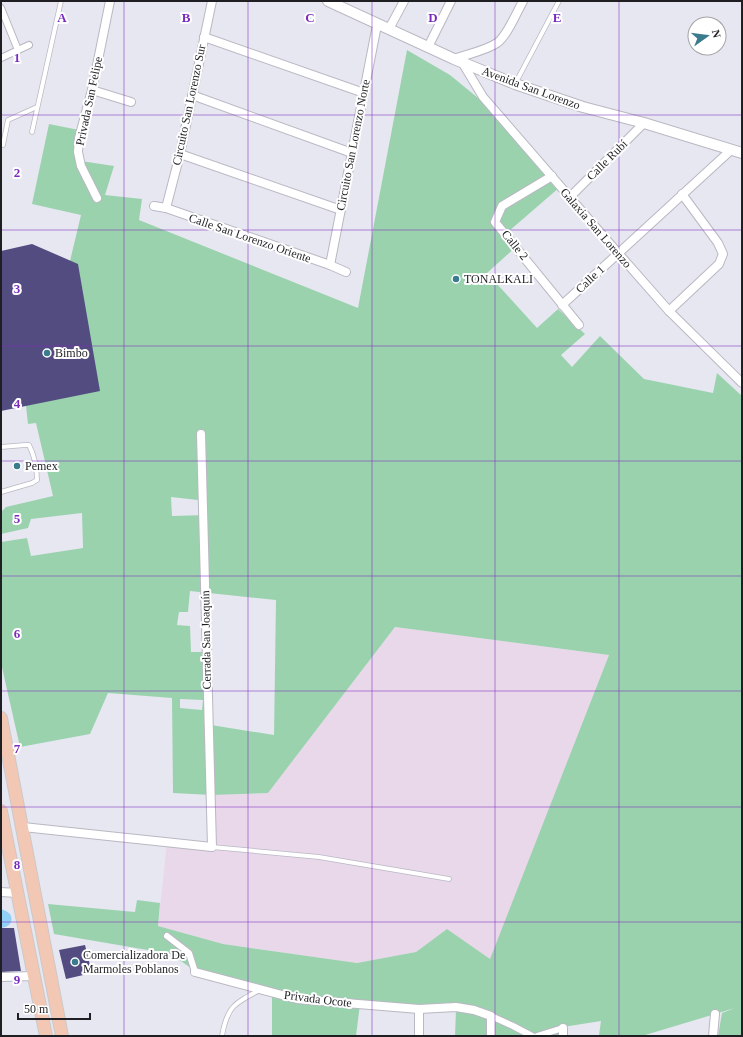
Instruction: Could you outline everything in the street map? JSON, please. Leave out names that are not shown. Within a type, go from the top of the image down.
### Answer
[{"type":"main road","points":[[1,718],[62,1036]]},
{"type":"main road","points":[[1,811],[46,1036]]},
{"type":"street","name":"Privada San Felipe","points":[[97,198],[81,166],[78,152],[79,138],[92,90],[110,1]]},
{"type":"street","name":"Circuito San Lorenzo Sur","points":[[166,208],[180,154],[212,1]]},
{"type":"street","name":"Avenida San Lorenzo","points":[[328,1],[458,61],[515,84],[583,106],[742,153]]},
{"type":"street","points":[[389,29],[404,1]]},
{"type":"street","points":[[428,47],[451,1]]},
{"type":"street","points":[[458,61],[468,54],[498,43],[504,36],[523,1]]},
{"type":"street","points":[[1,8],[18,50]]},
{"type":"street","name":"Circuito San Lorenzo Norte","points":[[330,265],[377,24]]},
{"type":"street","points":[[204,37],[364,93]]},
{"type":"street","points":[[1,58],[29,45]]},
{"type":"street","name":"Galaxia San Lorenzo","points":[[458,61],[483,97],[668,311],[742,383]]},
{"type":"street","points":[[92,90],[131,102]]},
{"type":"street","points":[[192,95],[352,153]]},
{"type":"street","name":"Calle Rubí","points":[[570,197],[644,123]]},
{"type":"street","name":"Calle 1","points":[[562,305],[731,150]]},
{"type":"street","points":[[180,154],[341,210]]},
{"type":"street","name":"Calle 2","points":[[552,176],[502,206],[495,222],[579,325]]},
{"type":"street","points":[[668,311],[719,264],[723,254],[718,243],[682,194]]},
{"type":"street","name":"Calle San Lorenzo Oriente","points":[[154,206],[166,208],[330,265],[346,272]]},
{"type":"street","name":"Cerrada San Joaquín","points":[[201,434],[212,847]]},
{"type":"street","points":[[23,827],[212,847]]},
{"type":"street","points":[[1,892],[18,893]]},
{"type":"street","points":[[168,936],[189,953],[195,972]]},
{"type":"street","name":"Privada Ocote","points":[[195,972],[297,999],[419,1009],[456,1007],[474,1010],[491,1016]]},
{"type":"street","points":[[1,977],[34,976]]},
{"type":"street","points":[[419,1009],[419,1036]]},
{"type":"street","points":[[712,1036],[715,1014]]},
{"type":"street","points":[[491,1036],[491,1016],[532,1036]]},
{"type":"street","points":[[537,1036],[542,1033],[563,1032]]},
{"type":"lane","points":[[32,132],[61,1]]},
{"type":"lane","points":[[515,84],[558,1]]},
{"type":"lane","points":[[3,146],[8,120],[37,107]]},
{"type":"lane","points":[[1,447],[29,445],[32,451],[37,474],[36,480],[32,483],[1,492]]},
{"type":"lane","points":[[212,847],[319,857],[449,880]]},
{"type":"lane","points":[[222,1036],[224,1023],[229,1010],[240,1000],[260,990]]},
{"type":"shaded area","points":[[395,627],[609,655],[490,960],[447,929],[416,952],[357,963],[223,944],[158,926],[167,842],[213,847],[212,795],[268,793]]},
{"type":"green space","points":[[407,50],[450,75],[489,107],[560,187],[509,231],[517,246],[487,273],[537,328],[558,309],[585,334],[561,355],[572,367],[600,336],[644,379],[713,393],[717,373],[742,396],[742,1036],[718,1036],[722,1013],[735,1008],[642,1036],[566,1036],[599,1035],[601,1021],[563,1027],[563,1036],[455,1036],[456,1010],[360,1004],[356,1036],[272,1036],[272,995],[299,1004],[350,1004],[298,1002],[195,971],[171,954],[54,934],[48,904],[135,912],[137,900],[160,903],[158,926],[223,944],[357,963],[416,952],[447,929],[490,959],[609,655],[395,627],[268,793],[212,795],[173,793],[172,698],[108,693],[90,734],[20,747],[1,663],[1,542],[27,538],[31,556],[83,548],[82,513],[31,519],[28,528],[1,534],[1,512],[6,507],[53,496],[36,423],[28,424],[26,406],[70,261],[81,215],[32,204],[49,124],[84,131],[81,161],[114,166],[105,195],[142,199],[139,220],[358,308]],"holes":[[[171,497],[207,501],[207,515],[172,516]],[[190,591],[276,600],[274,735],[211,725],[209,652],[191,652],[190,626],[177,625],[179,612],[188,612]],[[180,699],[203,700],[202,710],[180,708]]]},
{"type":"building","name":"Bimbo","points":[[32,244],[78,264],[100,391],[1,411],[1,251]]},
{"type":"building","points":[[1,928],[14,928],[21,971],[1,972]]},
{"type":"building","name":"Comercializadora De Marmoles Poblanos","points":[[85,945],[92,973],[66,979],[59,950]]},
{"type":"place","name":"TONALKALI","points":[[456,279]]},
{"type":"place","name":"Bimbo","points":[[47,353]]},
{"type":"place","name":"Pemex","points":[[17,466]]},
{"type":"place","name":"Comercializadora De Marmoles Poblanos","points":[[75,962]]}]
